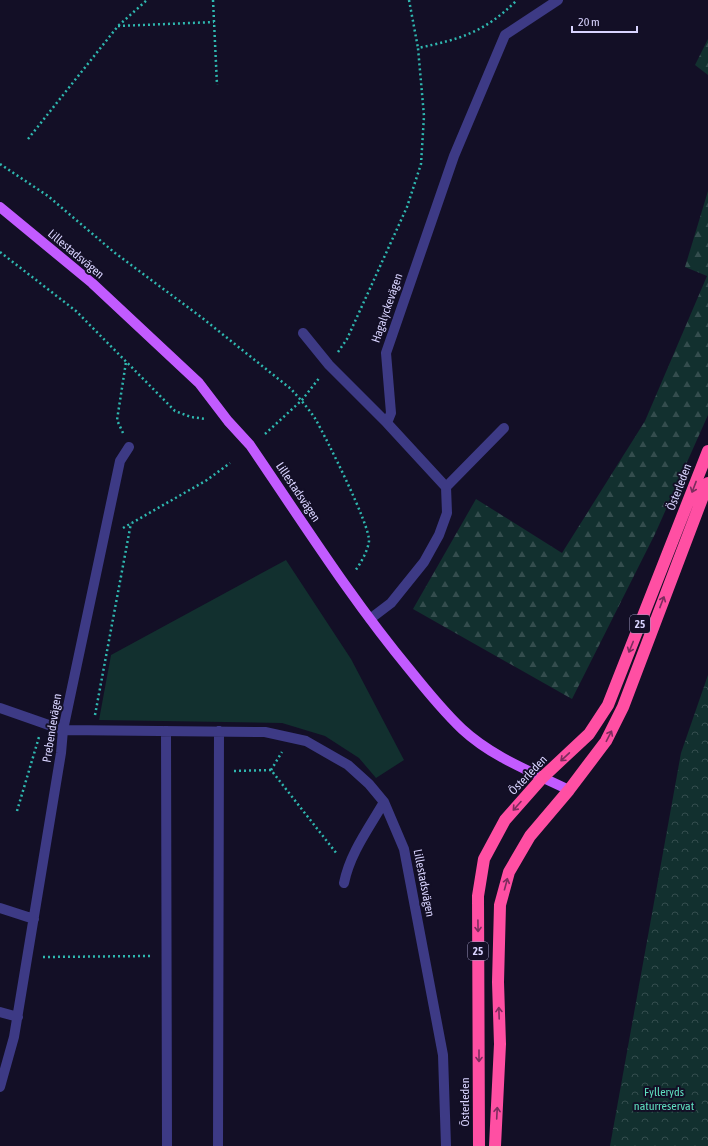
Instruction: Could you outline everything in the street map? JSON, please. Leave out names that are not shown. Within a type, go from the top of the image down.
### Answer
[{"type":"highway","name":"Österleden","points":[[479,1146],[478,896],[484,859],[505,820],[543,777],[589,734],[608,705],[708,451]]},
{"type":"highway","name":"25","points":[[495,1146],[500,1044],[498,982],[500,905],[509,872],[530,836],[569,790],[606,741],[623,707],[708,483]]},
{"type":"main road","name":"Lillestadsvägen","points":[[0,207],[92,283],[199,383],[228,421],[250,445],[370,619],[437,702],[462,729],[488,749],[517,766],[569,790]]},
{"type":"street","name":"Hagalyckevägen","points":[[387,423],[390,413],[386,353],[454,156],[505,35],[558,0]]},
{"type":"street","points":[[303,333],[329,365],[387,423],[446,487],[447,513],[439,535],[424,562],[391,603],[370,619]]},
{"type":"street","points":[[446,487],[504,428]]},
{"type":"street","name":"Prebendevägen","points":[[0,1087],[18,1018],[61,753],[63,730],[120,461],[129,447]]},
{"type":"street","name":"Lillestadsvägen","points":[[0,708],[63,730],[265,732],[306,741],[348,765],[369,784],[384,802],[404,848],[443,1055],[446,1146]]},
{"type":"street","points":[[166,731],[167,1146]]},
{"type":"street","points":[[218,1146],[219,731]]},
{"type":"street","points":[[344,882],[347,867],[353,854],[384,802]]},
{"type":"street","points":[[0,908],[34,920]]},
{"type":"street","points":[[0,1012],[18,1018]]},
{"type":"path","points":[[28,138],[118,26],[147,0]]},
{"type":"path","points":[[213,0],[217,85]]},
{"type":"path","points":[[265,434],[302,400],[347,339],[407,207],[421,164],[424,116],[418,48],[409,0]]},
{"type":"path","points":[[418,48],[454,40],[484,28],[504,13],[517,0]]},
{"type":"path","points":[[118,26],[214,22]]},
{"type":"path","points":[[0,164],[48,196],[115,253],[291,389],[302,400],[316,419],[339,467],[361,513],[369,540],[361,564],[346,584]]},
{"type":"path","points":[[0,252],[76,311],[175,411],[191,417],[228,421]]},
{"type":"path","points":[[126,361],[117,420],[129,447]]},
{"type":"path","points":[[106,529],[118,531],[208,480],[230,463]]},
{"type":"path","points":[[92,730],[131,523]]},
{"type":"path","points":[[17,811],[43,723]]},
{"type":"path","points":[[270,770],[290,738]]},
{"type":"path","points":[[219,771],[270,770]]},
{"type":"path","points":[[270,770],[347,867]]},
{"type":"path","points":[[28,957],[167,956]]},
{"type":"green space","points":[[708,39],[708,75],[695,65]]},
{"type":"green space","points":[[708,191],[708,415],[655,534],[572,699],[413,609],[476,499],[562,553],[645,421],[707,276],[685,267]]},
{"type":"green space","points":[[286,560],[351,659],[404,760],[376,778],[359,758],[325,736],[282,723],[99,720],[111,655]]},
{"type":"green space","name":"Fylleryds naturreservat","points":[[708,675],[708,1146],[610,1146],[681,753]]}]
